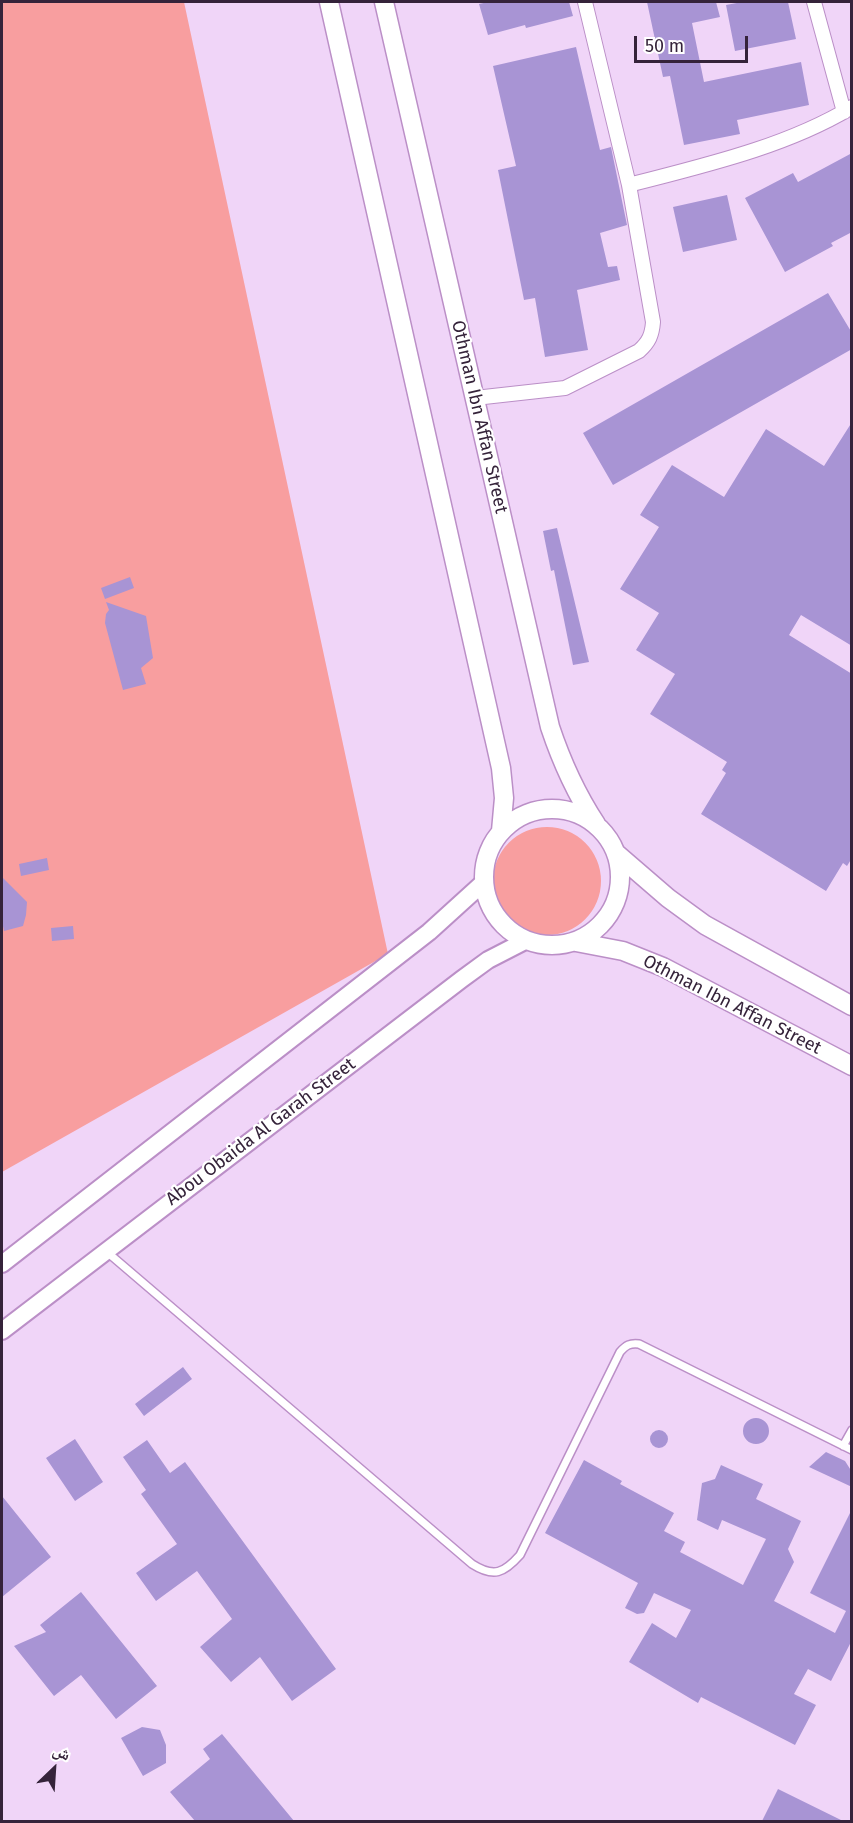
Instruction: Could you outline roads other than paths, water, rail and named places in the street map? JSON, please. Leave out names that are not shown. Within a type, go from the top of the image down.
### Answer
[{"type":"main road","points":[[330,2],[501,768],[504,798],[501,831]]},
{"type":"main road","name":"Othman Ibn Affan Street","points":[[384,2],[549,727],[577,795],[596,824]]},
{"type":"main road","points":[[557,809],[578,814],[596,824],[608,838],[617,854],[621,875],[618,897],[609,916],[595,932],[576,942],[550,946],[525,941],[504,927],[490,907],[483,883],[484,866],[489,848],[501,831],[517,818],[537,811],[557,809]]},
{"type":"main road","points":[[617,854],[668,898],[705,925],[852,1006]]},
{"type":"main road","name":"Othman Ibn Affan Street","points":[[576,942],[623,951],[663,967],[852,1066]]},
{"type":"street","points":[[475,398],[565,388],[639,351],[648,342],[652,333],[653,322],[628,185],[585,2]]},
{"type":"street","points":[[628,185],[731,158],[782,140],[848,109],[814,2]]},
{"type":"street","points":[[2,1264],[420,939],[483,883]]},
{"type":"street","name":"Abou Obaida Al Garah Street","points":[[2,1331],[462,979],[488,960],[525,941]]},
{"type":"lane","points":[[105,1251],[483,1571],[498,1572],[509,1567],[520,1555],[620,1352],[626,1345],[632,1343],[639,1344],[852,1450]]},
{"type":"lane","points":[[843,1446],[852,1430]]}]
